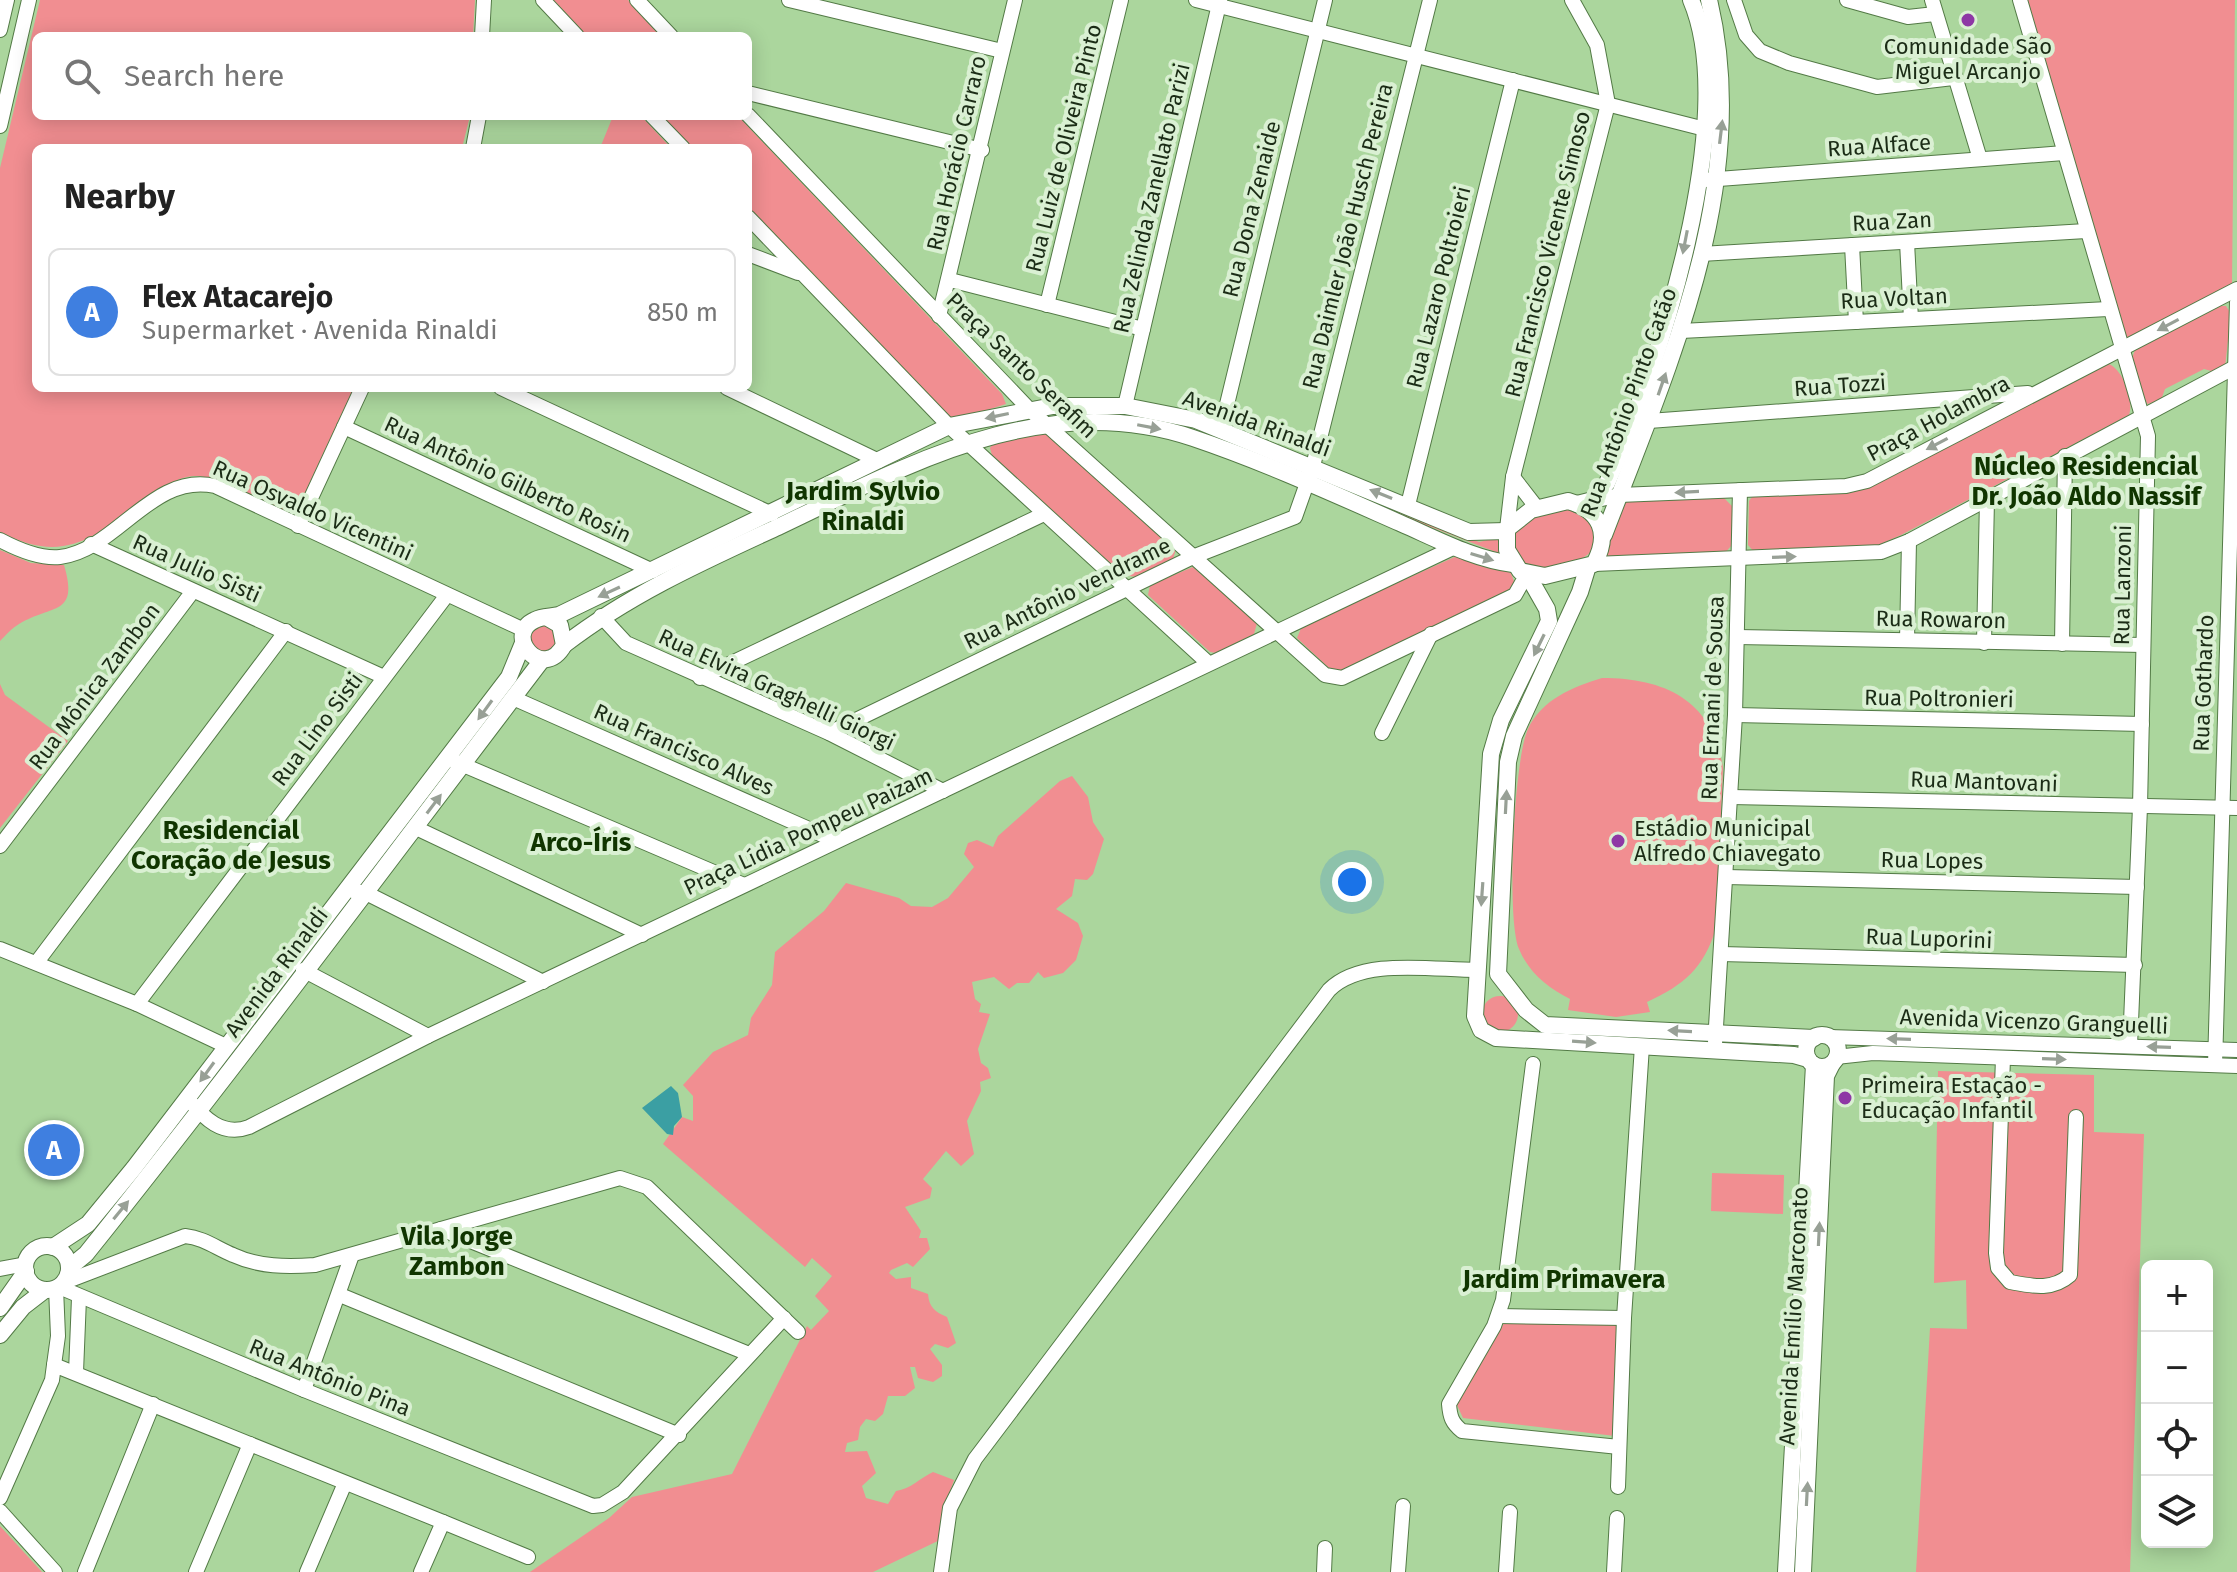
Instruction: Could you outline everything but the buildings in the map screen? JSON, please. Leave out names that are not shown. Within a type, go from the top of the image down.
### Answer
[{"type":"main road","name":"Rua Antônio Pinto Catão","points":[[1583,503],[1607,483],[1663,338],[1697,181],[1708,93],[1703,44],[1691,0]]},
{"type":"main road","name":"Rua Antônio Pinto Catão","points":[[1604,535],[1681,331],[1701,254],[1723,123],[1722,74],[1709,0]]},
{"type":"main road","name":"Avenida Rinaldi","points":[[548,618],[653,571],[949,426],[1029,409],[1076,405],[1125,406],[1171,414],[1221,429],[1469,532],[1507,530]]},
{"type":"main road","name":"Avenida Rinaldi","points":[[564,645],[601,616],[669,578],[966,442],[1047,424],[1109,422],[1170,431],[1307,483],[1490,561],[1513,564],[1527,574]]},
{"type":"main road","points":[[1513,564],[1507,530],[1537,508],[1568,501],[1583,503],[1593,512],[1604,535],[1510,749],[1497,965],[1508,989],[1526,1010],[1519,1030],[1506,1038],[1487,1036],[1481,1030],[1476,1005],[1477,970],[1492,745],[1549,621],[1547,609],[1527,574]]},
{"type":"main road","points":[[1527,574],[1545,576],[1591,565]]},
{"type":"main road","points":[[548,618],[560,625],[564,645],[555,656],[542,660],[530,655],[524,637],[534,620],[548,618]]},
{"type":"main road","name":"Avenida Rinaldi","points":[[0,1335],[23,1307],[59,1283],[86,1254],[416,828],[509,677],[524,637]]},
{"type":"main road","name":"Avenida Rinaldi","points":[[53,1247],[88,1224],[346,892],[542,660]]},
{"type":"main road","points":[[1476,1005],[1491,991],[1508,989]]},
{"type":"main road","name":"Avenida Vicenzo Granguelli","points":[[1526,1010],[1545,1025],[1822,1038]]},
{"type":"main road","name":"Avenida Vicenzo Granguelli","points":[[1506,1038],[1794,1055],[1811,1062],[1834,1060]]},
{"type":"main road","points":[[1811,1062],[1808,1045],[1822,1038],[1836,1044],[1834,1060]]},
{"type":"main road","name":"Avenida Emílio Marconato","points":[[1803,1572],[1826,1076],[1834,1060]]},
{"type":"main road","name":"Avenida Emílio Marconato","points":[[1786,1572],[1811,1062]]},
{"type":"main road","points":[[0,1308],[26,1267],[39,1248],[53,1247],[65,1254],[59,1283],[32,1284],[26,1267]]},
{"type":"street","points":[[0,126],[29,0]]},
{"type":"street","points":[[482,32],[484,0]]},
{"type":"street","points":[[543,0],[573,32]]},
{"type":"street","points":[[637,0],[667,32]]},
{"type":"street","points":[[789,0],[1002,51]]},
{"type":"street","name":"Rua Horácio Carraro","points":[[939,316],[982,150],[1015,0]]},
{"type":"street","name":"Rua Luiz de Oliveira Pinto","points":[[1047,305],[1121,0]]},
{"type":"street","points":[[1196,0],[1219,3],[1317,31],[1705,129]]},
{"type":"street","name":"Rua Dona Zenaide","points":[[1221,429],[1325,0]]},
{"type":"street","name":"Rua Daimler João Husch Pereira","points":[[1307,483],[1430,0]]},
{"type":"street","name":"Rua Francisco Vicente Simoso","points":[[1507,530],[1513,477],[1608,104],[1606,77],[1597,45],[1572,0]]},
{"type":"street","points":[[1734,0],[1746,35],[1760,51],[1789,63],[1877,87],[1953,78]]},
{"type":"street","points":[[1847,0],[1908,17],[1933,7],[1980,159]]},
{"type":"street","name":"Rua Lanzoni","points":[[2020,0],[2108,309],[2148,436],[2140,807],[2130,1046]]},
{"type":"street","name":"Rua Zelinda Zanellato Parizi","points":[[1125,406],[1219,3]]},
{"type":"street","points":[[0,30],[4,4]]},
{"type":"street","name":"Rua Lazaro Poltroieri","points":[[1408,505],[1513,80]]},
{"type":"street","points":[[752,94],[982,150]]},
{"type":"street","points":[[753,119],[776,100]]},
{"type":"street","name":"Praça Santo Serafim","points":[[753,119],[1029,409],[1325,675],[1336,679],[1431,634]]},
{"type":"street","points":[[474,144],[478,120]]},
{"type":"street","points":[[656,120],[679,144]]},
{"type":"street","name":"Rua Alface","points":[[1697,181],[2064,153]]},
{"type":"street","points":[[752,221],[949,426],[1207,662]]},
{"type":"street","name":"Rua Zan","points":[[1701,254],[2086,231]]},
{"type":"street","points":[[1907,242],[1911,319]]},
{"type":"street","points":[[1852,245],[1856,322]]},
{"type":"street","points":[[752,256],[802,275]]},
{"type":"street","points":[[950,280],[1143,329]]},
{"type":"street","name":"Praça Holambra","points":[[1583,503],[1619,495],[1856,484],[2237,289]]},
{"type":"street","name":"Rua Gothardo","points":[[2215,1065],[2229,808],[2237,302]]},
{"type":"street","name":"Rua Voltan","points":[[1681,331],[2108,309]]},
{"type":"street","points":[[1591,565],[1866,554],[1909,541],[2236,366]]},
{"type":"street","points":[[298,526],[360,392]]},
{"type":"street","points":[[510,392],[772,514]]},
{"type":"street","points":[[735,392],[879,461]]},
{"type":"street","name":"Rua Tozzi","points":[[1649,421],[2033,392]]},
{"type":"street","name":"Rua Antônio Gilberto Rosin","points":[[344,427],[653,571]]},
{"type":"street","points":[[2062,644],[2065,456]]},
{"type":"street","points":[[1513,477],[1537,508]]},
{"type":"street","name":"Rua Osvaldo Vicentini","points":[[0,540],[51,557],[75,553],[184,483],[215,486],[447,595],[524,637]]},
{"type":"street","name":"Rua Antônio vendrame","points":[[829,733],[1195,556],[1291,520],[1299,512],[1307,483]]},
{"type":"street","name":"Rua Ernani de Sousa","points":[[1714,1052],[1735,715],[1740,490]]},
{"type":"street","points":[[1984,643],[1987,499]]},
{"type":"street","points":[[700,678],[1044,514]]},
{"type":"street","points":[[1907,640],[1909,541]]},
{"type":"street","name":"Rua Julio Sisti","points":[[91,544],[384,677]]},
{"type":"street","name":"Praça Lídia Pompeu Paizam","points":[[188,1099],[210,1124],[244,1129],[428,1036],[1207,662],[1279,632],[1455,547]]},
{"type":"street","points":[[1382,733],[1431,634],[1515,595],[1527,574]]},
{"type":"street","name":"Rua Mônica Zambon","points":[[0,846],[193,591]]},
{"type":"street","name":"Rua Lino Sisti","points":[[137,1004],[447,595]]},
{"type":"street","name":"Rua Elvira Graghelli Giorgi","points":[[601,616],[626,643],[829,733],[943,791]]},
{"type":"street","points":[[37,962],[286,631]]},
{"type":"street","name":"Rua Rowaron","points":[[1737,637],[2143,645]]},
{"type":"street","name":"Rua Francisco Alves","points":[[513,698],[836,841]]},
{"type":"street","name":"Rua Poltronieri","points":[[1735,715],[2142,724]]},
{"type":"street","points":[[456,762],[744,885]]},
{"type":"street","name":"Rua Mantovani","points":[[1731,797],[2229,808]]},
{"type":"street","points":[[416,828],[642,935]]},
{"type":"street","name":"Rua Lopes","points":[[1726,877],[2137,887]]},
{"type":"street","points":[[346,892],[364,892],[543,982]]},
{"type":"street","points":[[0,949],[137,1004],[226,1046]]},
{"type":"street","name":"Rua Luporini","points":[[1721,954],[2135,965]]},
{"type":"street","points":[[941,1572],[950,1508],[975,1459],[1329,990],[1339,980],[1363,969],[1477,970]]},
{"type":"street","points":[[303,970],[428,1036]]},
{"type":"street","name":"Avenida Vicenzo Granguelli","points":[[1822,1038],[2237,1050]]},
{"type":"street","points":[[1618,1487],[1624,1318],[1642,1046]]},
{"type":"street","name":"Avenida Vicenzo Granguelli","points":[[1834,1060],[1849,1053],[2237,1066]]},
{"type":"street","points":[[2003,1058],[1996,1253],[1998,1268],[2010,1282],[2043,1287],[2061,1283],[2070,1275],[2076,1117]]},
{"type":"street","points":[[1533,1064],[1507,1282],[1499,1316],[1449,1404],[1454,1425],[1462,1431],[1619,1447]]},
{"type":"street","points":[[0,1498],[52,1380],[58,1336],[59,1283],[185,1236],[197,1237],[234,1256],[287,1267],[315,1265],[606,1179],[632,1181],[647,1187],[798,1332]]},
{"type":"street","points":[[441,1229],[749,1354]]},
{"type":"street","points":[[304,1390],[352,1255]]},
{"type":"street","points":[[0,1269],[26,1267]]},
{"type":"street","name":"Rua Antônio Pina","points":[[59,1283],[79,1298],[587,1504],[602,1505],[623,1492],[679,1435]]},
{"type":"street","points":[[340,1295],[679,1435],[784,1318]]},
{"type":"street","points":[[76,1372],[79,1298]]},
{"type":"street","points":[[1499,1316],[1624,1318]]},
{"type":"street","points":[[54,1365],[528,1557]]},
{"type":"street","points":[[85,1572],[153,1404]]},
{"type":"street","points":[[196,1572],[250,1444]]},
{"type":"street","points":[[307,1572],[345,1483]]},
{"type":"street","points":[[1398,1572],[1403,1506]]},
{"type":"street","points":[[0,1511],[55,1572]]},
{"type":"street","points":[[1506,1572],[1510,1512]]},
{"type":"street","points":[[1614,1572],[1617,1518]]},
{"type":"street","points":[[421,1572],[443,1522]]},
{"type":"street","points":[[1324,1572],[1325,1548]]},
{"type":"shaded area","points":[[40,0],[475,0],[473,32],[32,32]]},
{"type":"shaded area","points":[[551,0],[628,0],[658,32],[581,32]]},
{"type":"shaded area","points":[[2025,0],[2235,0],[2232,284],[2122,341]]},
{"type":"shaded area","points":[[32,34],[32,120],[469,120],[463,144],[32,144],[32,392],[352,392],[300,507],[287,514],[218,481],[192,476],[172,483],[101,531],[66,546],[47,547],[0,532],[0,168]]},
{"type":"shaded area","points":[[611,120],[645,120],[667,144],[602,144]]},
{"type":"shaded area","points":[[665,120],[742,120],[1002,394],[1006,404],[956,420],[944,415],[752,212],[752,144],[687,144]]},
{"type":"shaded area","points":[[2226,306],[2231,314],[2225,367],[2215,372],[2204,369],[2165,389],[2161,400],[2147,404],[2131,361],[2135,350]]},
{"type":"shaded area","points":[[2109,364],[2119,373],[2126,386],[2129,415],[1901,535],[1876,546],[1755,553],[1748,545],[1749,501],[1752,497],[1845,491]]},
{"type":"shaded area","points":[[1045,431],[1176,549],[1173,559],[1137,577],[1122,575],[993,459],[990,448],[994,442]]},
{"type":"shaded area","points":[[1343,486],[1479,542],[1501,537],[1501,554],[1343,493],[1340,489]]},
{"type":"shaded area","points":[[1723,497],[1734,508],[1732,545],[1724,554],[1607,558],[1604,549],[1623,504]]},
{"type":"shaded area","points":[[1574,508],[1594,519],[1594,549],[1572,564],[1552,571],[1534,571],[1524,567],[1512,553],[1513,533],[1530,516]]},
{"type":"shaded area","points":[[0,550],[31,563],[64,565],[68,593],[60,606],[19,624],[0,641]]},
{"type":"shaded area","points":[[1459,555],[1511,573],[1516,587],[1339,671],[1330,669],[1297,638],[1302,626]]},
{"type":"shaded area","points":[[1193,567],[1257,623],[1254,634],[1216,653],[1210,652],[1148,595],[1150,585]]},
{"type":"shaded area","points":[[543,624],[555,631],[556,644],[546,653],[533,649],[529,635]]},
{"type":"shaded area","name":"Estádio Municipal Alfredo Chiavegato","points":[[1602,678],[1646,683],[1683,698],[1709,726],[1718,745],[1723,768],[1716,928],[1711,942],[1691,974],[1672,989],[1647,1002],[1650,1012],[1616,1017],[1568,1010],[1570,999],[1540,979],[1523,958],[1515,932],[1513,906],[1513,839],[1519,772],[1528,729],[1550,702],[1570,690]]},
{"type":"shaded area","points":[[0,684],[5,695],[68,741],[0,828]]},
{"type":"shaded area","points":[[1072,776],[1088,797],[1093,822],[1104,839],[1093,874],[1087,880],[1075,879],[1072,896],[1056,909],[1078,923],[1083,936],[1076,960],[1063,973],[1044,978],[1038,972],[1029,983],[1017,983],[1009,989],[994,977],[972,982],[975,999],[981,1004],[979,1012],[990,1014],[978,1049],[981,1063],[988,1068],[991,1078],[980,1082],[981,1091],[967,1121],[974,1154],[961,1166],[946,1151],[923,1179],[932,1188],[930,1198],[905,1207],[921,1231],[919,1238],[927,1238],[930,1249],[913,1267],[907,1263],[889,1273],[896,1279],[911,1277],[911,1288],[928,1294],[933,1308],[947,1317],[956,1343],[948,1348],[935,1344],[930,1349],[942,1365],[942,1376],[933,1382],[918,1378],[915,1367],[910,1367],[915,1388],[905,1396],[888,1396],[883,1414],[875,1421],[866,1419],[860,1427],[858,1440],[847,1443],[845,1452],[867,1451],[876,1473],[862,1486],[866,1498],[888,1504],[896,1491],[911,1486],[933,1472],[954,1480],[947,1501],[942,1539],[873,1572],[530,1572],[609,1518],[632,1497],[732,1474],[807,1326],[811,1330],[829,1311],[815,1296],[832,1276],[812,1258],[805,1267],[663,1144],[682,1117],[693,1121],[693,1096],[683,1085],[713,1052],[748,1035],[751,1018],[772,985],[775,952],[824,911],[846,883],[899,898],[911,906],[932,907],[948,898],[974,867],[964,854],[968,843],[977,840],[993,847],[998,836],[1060,781]]},
{"type":"shaded area","points":[[1500,996],[1513,1001],[1518,1014],[1513,1027],[1500,1032],[1487,1027],[1482,1014],[1487,1001]]},
{"type":"shaded area","points":[[1938,1071],[2094,1075],[2094,1132],[2144,1134],[2130,1572],[1916,1572],[1930,1328],[1967,1329],[1966,1280],[1934,1283]]},
{"type":"shaded area","points":[[1712,1173],[1784,1175],[1783,1214],[1711,1211]]},
{"type":"shaded area","points":[[1506,1320],[1620,1322],[1615,1436],[1463,1418],[1456,1403]]},
{"type":"shaded area","points":[[0,1526],[42,1572],[0,1572]]},
{"type":"water","points":[[671,1086],[678,1093],[682,1117],[674,1126],[673,1135],[667,1134],[642,1108]]},
{"type":"place","name":"Comunidade São Miguel Arcanjo","points":[[1968,20]]},
{"type":"place","name":"Estádio Municipal Alfredo Chiavegato","points":[[1618,841]]},
{"type":"place","name":"Primeira Estação - Educação Infantil","points":[[1845,1098]]},
{"type":"place","name":"Flex Atacarejo","points":[[54,1150]]},
{"type":"district","name":"Núcleo Residencial Dr. João Aldo Nassif","points":[[2086,481]]},
{"type":"district","name":"Jardim Sylvio Rinaldi","points":[[863,506]]},
{"type":"district","name":"Arco-Íris","points":[[581,842]]},
{"type":"district","name":"Residencial Coração de Jesus","points":[[231,845]]},
{"type":"district","name":"Vila Jorge Zambon","points":[[457,1251]]},
{"type":"district","name":"Jardim Primavera","points":[[1564,1279]]}]
